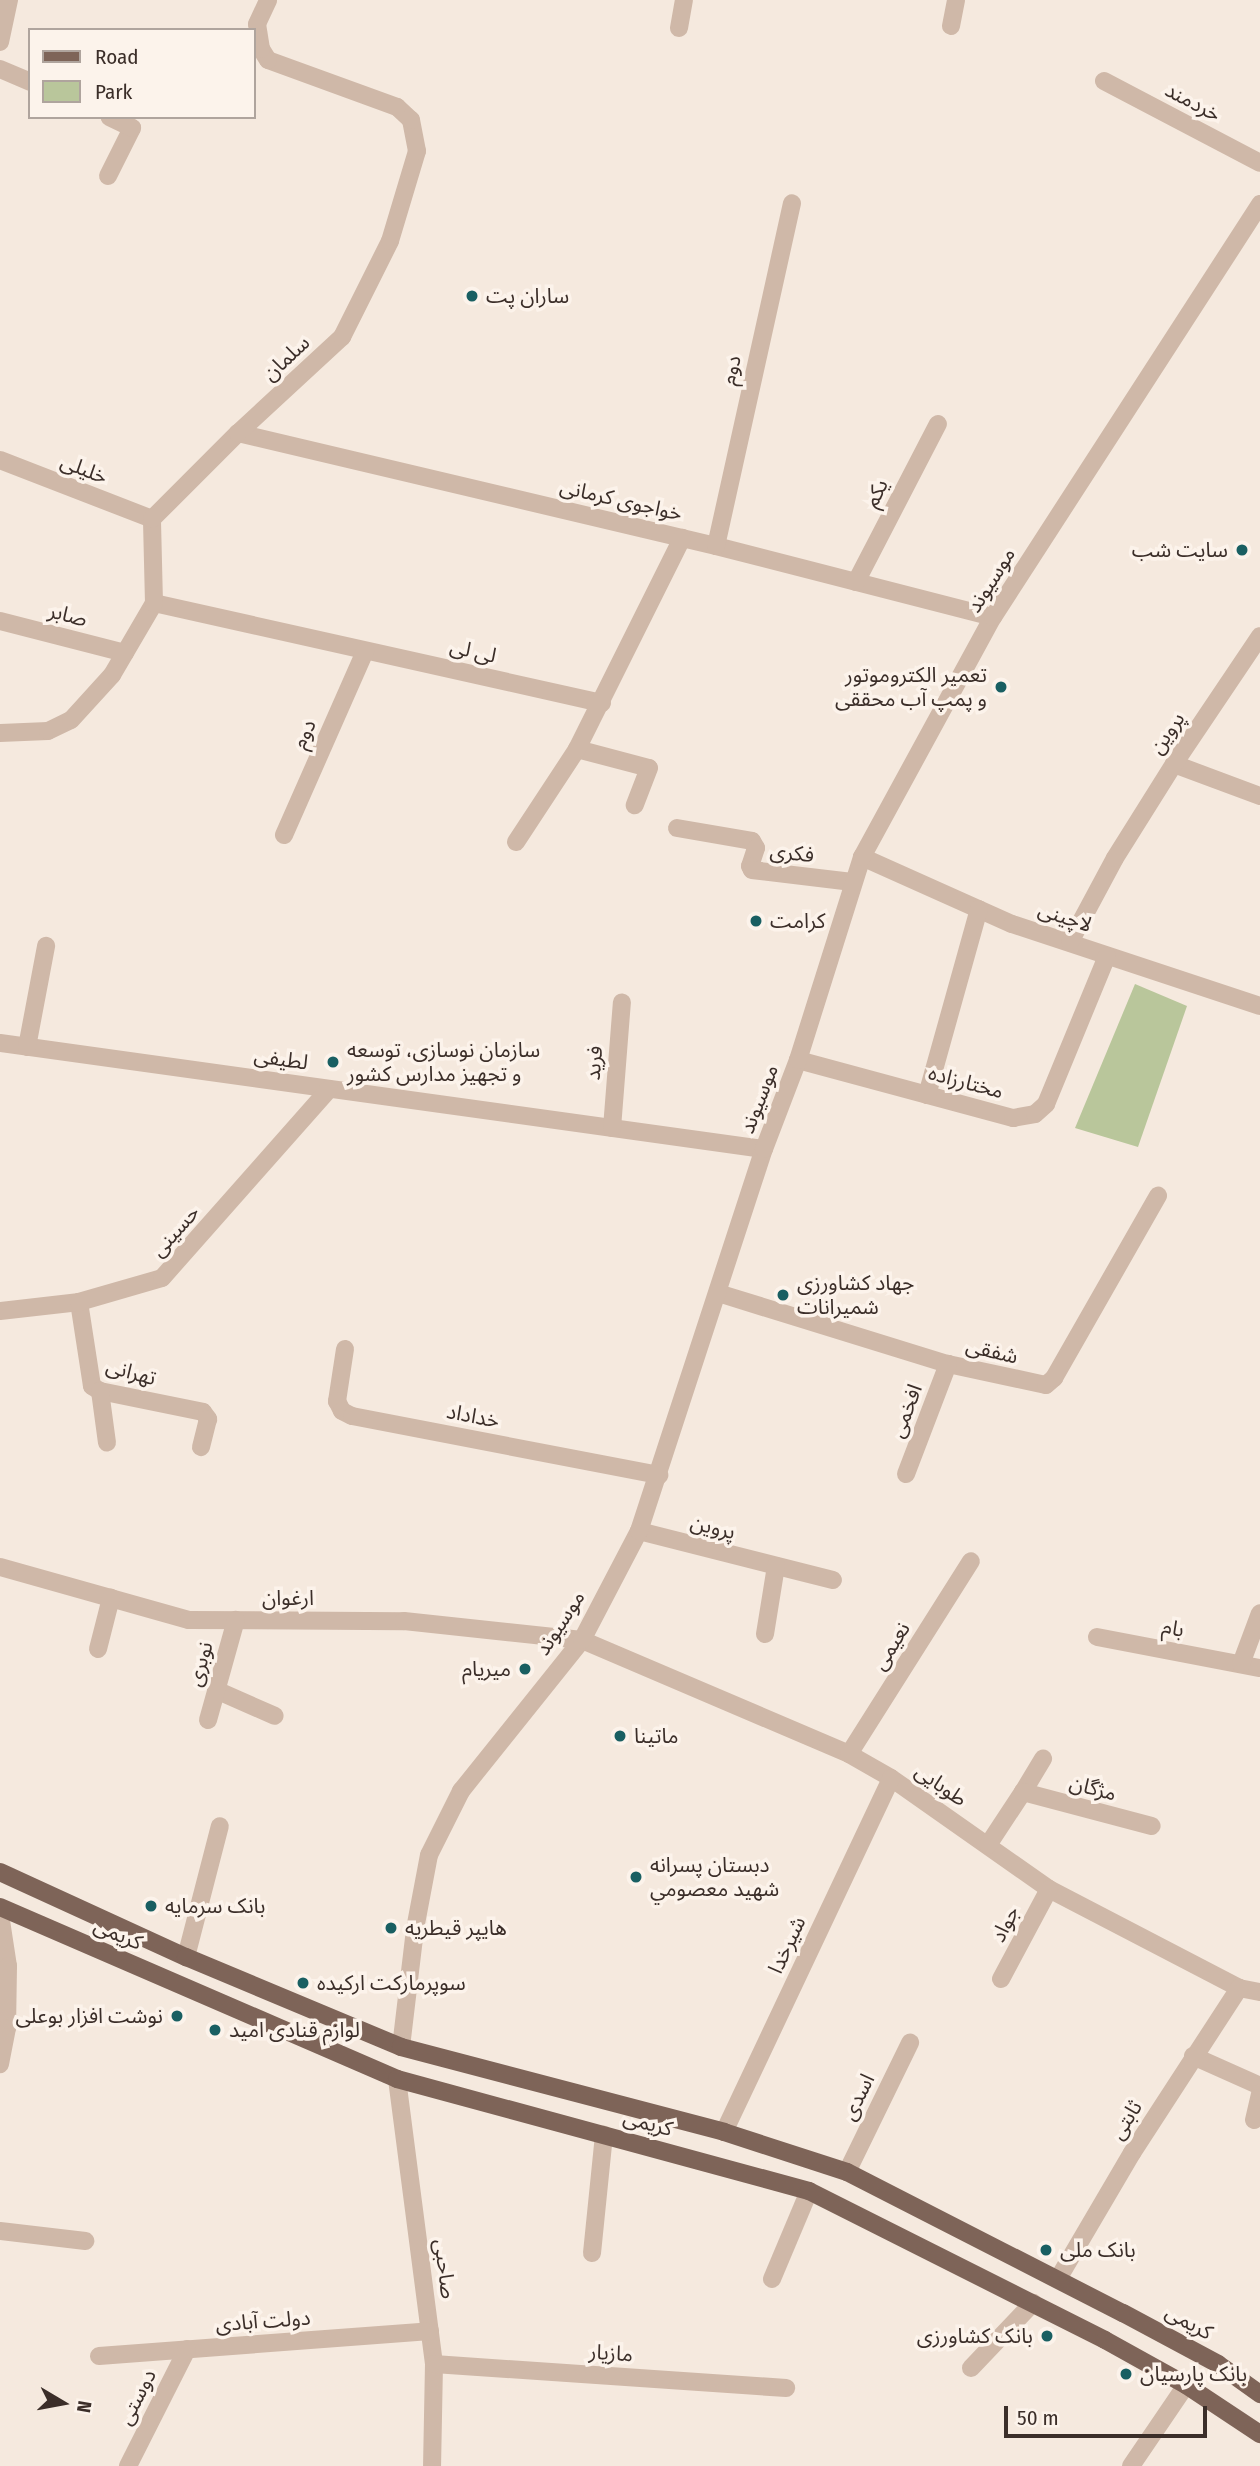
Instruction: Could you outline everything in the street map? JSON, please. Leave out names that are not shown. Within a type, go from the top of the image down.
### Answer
[{"type":"main road","name":"کریمی","points":[[0,1872],[186,1957],[401,2047],[724,2132],[847,2172],[1218,2364],[1260,2394]]},
{"type":"main road","name":"کریمی","points":[[0,1907],[397,2079],[809,2192],[1032,2303],[1186,2385],[1260,2434]]},
{"type":"main road","points":[[397,2079],[401,2047]]},
{"type":"street","points":[[0,42],[9,0]]},
{"type":"street","name":"سلمان","points":[[152,519],[238,433],[342,337],[390,241],[417,150],[411,120],[397,107],[268,60],[261,49],[257,24],[268,0]]},
{"type":"street","points":[[679,28],[684,0]]},
{"type":"street","points":[[951,26],[956,0]]},
{"type":"street","points":[[0,69],[28,81]]},
{"type":"street","name":"خردمند","points":[[1104,81],[1260,163]]},
{"type":"street","points":[[108,176],[132,128],[113,119]]},
{"type":"street","name":"دوم","points":[[716,546],[792,203]]},
{"type":"street","name":"موسیوند","points":[[401,2047],[415,1929],[429,1855],[461,1791],[582,1640],[639,1531],[764,1149],[798,1060],[862,857],[993,617],[1260,204]]},
{"type":"street","name":"یکم","points":[[856,582],[938,424]]},
{"type":"street","name":"خواجوی کرمانی","points":[[238,433],[716,546],[993,617]]},
{"type":"street","name":"خلیلی","points":[[0,460],[152,519]]},
{"type":"street","points":[[0,733],[48,731],[71,720],[87,705],[125,653],[154,603],[152,519]]},
{"type":"street","points":[[516,842],[577,750],[682,538]]},
{"type":"street","name":"لی لی","points":[[154,603],[601,703]]},
{"type":"street","name":"صابر","points":[[0,621],[125,653]]},
{"type":"street","name":"پروین","points":[[1070,942],[1115,858],[1260,636]]},
{"type":"street","name":"دوم","points":[[284,835],[365,650]]},
{"type":"street","points":[[577,750],[649,768],[635,805]]},
{"type":"street","points":[[1174,764],[1260,796]]},
{"type":"street","name":"فکری","points":[[677,828],[752,841],[756,848],[750,866],[752,870],[852,882]]},
{"type":"street","name":"لاچینی","points":[[862,857],[941,895],[1012,924],[1260,1006]]},
{"type":"street","points":[[927,1094],[979,909]]},
{"type":"street","points":[[27,1046],[46,946]]},
{"type":"street","name":"مختارزاده","points":[[798,1060],[1013,1118],[1035,1114],[1046,1104],[1107,956]]},
{"type":"street","name":"فرید","points":[[612,1128],[622,1002]]},
{"type":"street","name":"لطیفی","points":[[0,1043],[764,1149]]},
{"type":"street","name":"حسینی","points":[[0,1311],[79,1302],[155,1282],[171,1271],[330,1089]]},
{"type":"street","name":"شفقی","points":[[718,1293],[948,1364],[1046,1385],[1054,1378],[1158,1196]]},
{"type":"street","name":"تهرانی","points":[[79,1302],[88,1378],[92,1387],[100,1391],[203,1412],[208,1419],[201,1447]]},
{"type":"street","name":"خداداد","points":[[345,1349],[337,1401],[342,1411],[352,1416],[659,1475]]},
{"type":"street","name":"افخمی","points":[[906,1474],[948,1364]]},
{"type":"street","points":[[100,1391],[107,1443]]},
{"type":"street","name":"پروین","points":[[639,1531],[833,1580]]},
{"type":"street","name":"نعیمی","points":[[849,1754],[971,1561]]},
{"type":"street","points":[[765,1634],[776,1566]]},
{"type":"street","name":"ارغوان","points":[[0,1567],[180,1619],[404,1621],[582,1640]]},
{"type":"street","points":[[98,1648],[111,1598]]},
{"type":"street","points":[[1241,1664],[1260,1613]]},
{"type":"street","name":"نوبری","points":[[208,1720],[236,1620]]},
{"type":"street","name":"بام","points":[[1097,1637],[1260,1668]]},
{"type":"street","name":"طوبایی","points":[[582,1640],[849,1754],[891,1778],[1049,1889],[1238,1988],[1260,1992]]},
{"type":"street","points":[[216,1689],[275,1716]]},
{"type":"street","points":[[988,1845],[1043,1759]]},
{"type":"street","name":"شیرخدا","points":[[724,2132],[891,1778]]},
{"type":"street","name":"مژگان","points":[[1023,1792],[1152,1826]]},
{"type":"street","points":[[186,1957],[220,1826]]},
{"type":"street","name":"جواد","points":[[1002,1979],[1049,1889]]},
{"type":"street","points":[[0,1914],[8,1966],[7,2028],[0,2064]]},
{"type":"street","name":"ثابتی","points":[[1058,2279],[1192,2056],[1238,1988]]},
{"type":"street","name":"اسدی","points":[[847,2172],[910,2043]]},
{"type":"street","points":[[1192,2056],[1260,2086]]},
{"type":"street","name":"صاحبی","points":[[397,2079],[434,2364],[432,2466]]},
{"type":"street","points":[[1254,2120],[1260,2093]]},
{"type":"street","points":[[592,2253],[604,2135]]},
{"type":"street","points":[[772,2279],[809,2192]]},
{"type":"street","points":[[0,2231],[85,2241]]},
{"type":"street","points":[[971,2368],[1032,2303]]},
{"type":"street","name":"دولت آبادی","points":[[99,2356],[430,2331]]},
{"type":"street","name":"دوستی","points":[[128,2466],[187,2349]]},
{"type":"street","name":"مازیار","points":[[434,2364],[786,2388]]},
{"type":"street","points":[[1131,2466],[1186,2385]]},
{"type":"green space","points":[[1135,984],[1187,1006],[1138,1147],[1075,1128]]},
{"type":"place","name":"ساران پت","points":[[472,296]]},
{"type":"place","name":"سایت شب","points":[[1242,550]]},
{"type":"place","name":"تعمیر الکتروموتور و پمپ آب محققی","points":[[1001,687]]},
{"type":"place","name":"کرامت","points":[[756,921]]},
{"type":"place","name":"سازمان نوسازی، توسعه و تجهیز مدارس کشور","points":[[333,1062]]},
{"type":"place","name":"جهاد کشاورزی شمیرانات","points":[[783,1295]]},
{"type":"place","name":"میریام","points":[[525,1669]]},
{"type":"place","name":"ماتینا","points":[[620,1736]]},
{"type":"place","name":"دبستان پسرانه شهيد معصومي","points":[[636,1877]]},
{"type":"place","name":"بانک سرمایه","points":[[151,1906]]},
{"type":"place","name":"هایپر قیطریه","points":[[391,1928]]},
{"type":"place","name":"سوپرمارکت ارکیده","points":[[303,1983]]},
{"type":"place","name":"نوشت افزار بوعلی","points":[[177,2016]]},
{"type":"place","name":"لوازم قنادی امید","points":[[215,2030]]},
{"type":"place","name":"بانک ملی","points":[[1046,2250]]},
{"type":"place","name":"بانک کشاورزی","points":[[1047,2336]]},
{"type":"place","name":"بانک پارسیان","points":[[1126,2374]]}]
